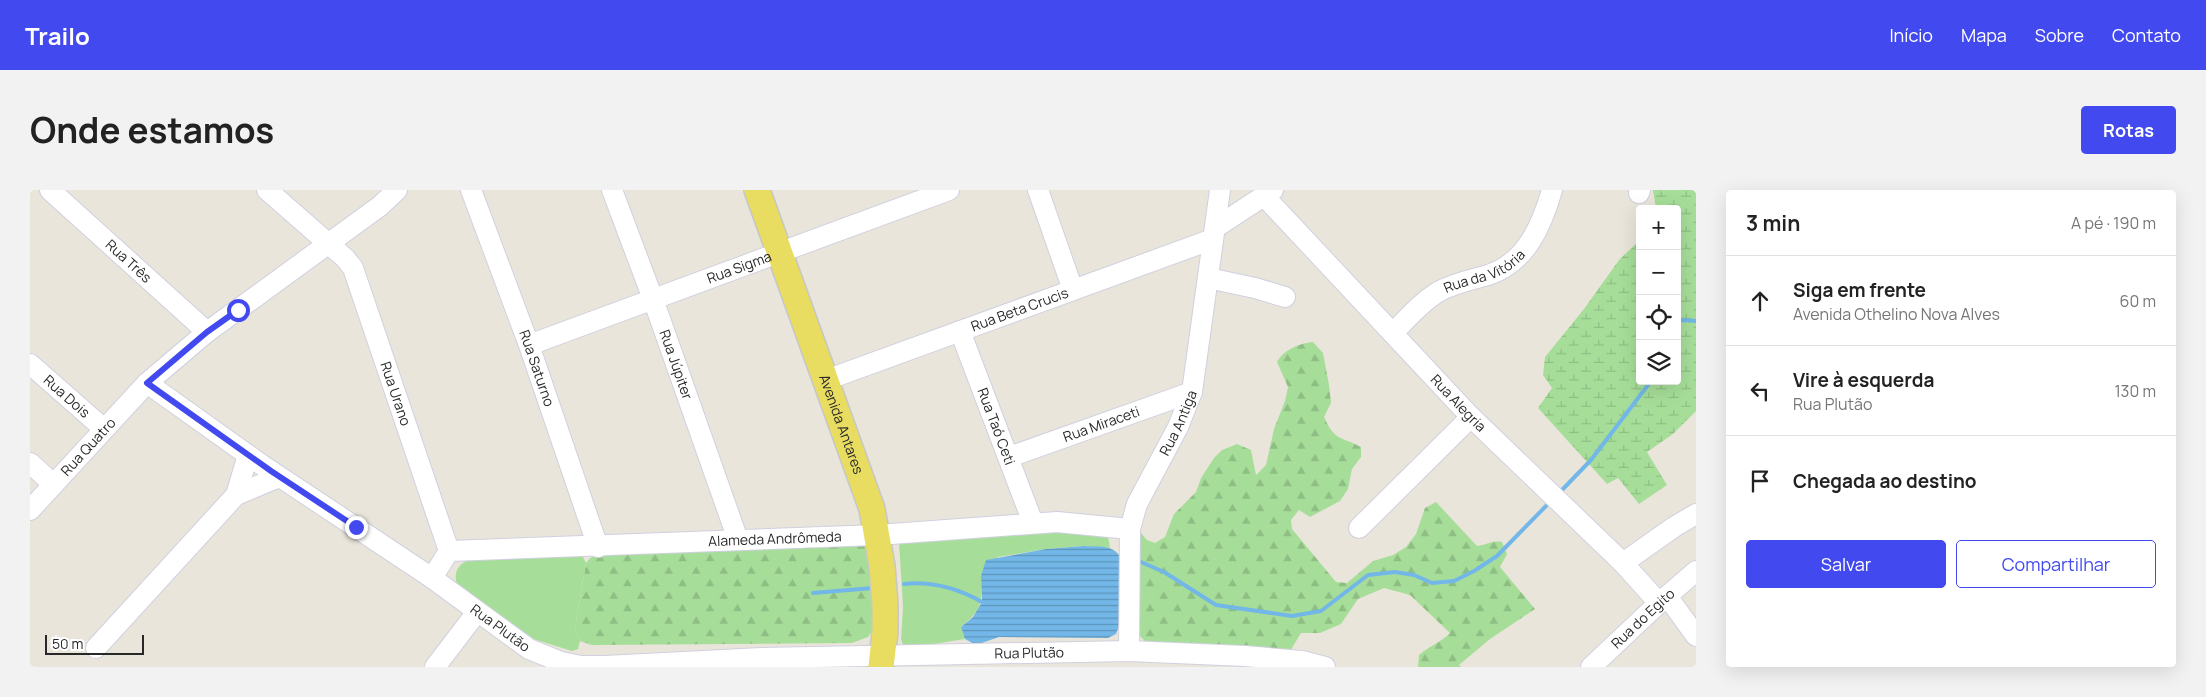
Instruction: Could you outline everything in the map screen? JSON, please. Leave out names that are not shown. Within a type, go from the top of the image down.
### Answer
[{"type":"main road","name":"Avenida Antares","points":[[757,190],[785,250],[831,378],[884,506],[883,535],[897,596],[888,662]]},
{"type":"main road","name":"Avenida Antares","points":[[770,190],[785,250]]},
{"type":"street","name":"Rua Três","points":[[50,190],[207,332]]},
{"type":"street","name":"Rua Urano","points":[[267,190],[345,258],[353,268],[449,551]]},
{"type":"street","name":"Rua Quatro","points":[[30,510],[147,383],[207,332],[380,206],[397,190]]},
{"type":"street","name":"Rua Saturno","points":[[472,190],[529,345],[598,547]]},
{"type":"street","name":"Rua Júpiter","points":[[612,190],[653,299],[738,540]]},
{"type":"street","name":"Rua Sigma","points":[[529,345],[949,190]]},
{"type":"street","points":[[1038,190],[1073,290]]},
{"type":"street","name":"Rua Antiga","points":[[1129,651],[1130,529],[1137,504],[1178,427],[1192,392],[1220,190]]},
{"type":"street","name":"Rua da Vitória","points":[[1393,333],[1419,306],[1438,292],[1458,283],[1505,268],[1514,262],[1541,224],[1552,190]]},
{"type":"street","name":"Rua Beta Crucis","points":[[831,378],[1073,290],[1214,234],[1268,193]]},
{"type":"street","name":"Rua Alegria","points":[[1268,193],[1471,417],[1663,599],[1696,636]]},
{"type":"street","points":[[1208,278],[1255,288],[1285,297]]},
{"type":"street","name":"Rua Taó Ceti","points":[[960,331],[1033,523]]},
{"type":"street","name":"Rua Dois","points":[[30,364],[104,429]]},
{"type":"street","name":"Rua Plutão","points":[[147,383],[279,477],[432,578],[477,612],[539,654],[581,666],[1093,660],[1129,651],[1245,656],[1302,661],[1325,667]]},
{"type":"street","name":"Rua Miraceti","points":[[1009,457],[1192,392]]},
{"type":"street","points":[[1359,528],[1471,417]]},
{"type":"street","points":[[236,495],[248,455]]},
{"type":"street","points":[[30,463],[54,484]]},
{"type":"street","points":[[96,648],[236,495],[279,477]]},
{"type":"street","points":[[1623,563],[1696,514]]},
{"type":"street","name":"Alameda Andrômeda","points":[[449,551],[883,535],[1033,523],[1064,522],[1130,529]]},
{"type":"street","points":[[432,578],[449,551]]},
{"type":"street","name":"Rua do Egito","points":[[1591,667],[1663,599],[1696,571]]},
{"type":"street","points":[[435,667],[477,612]]},
{"type":"green space","points":[[1653,190],[1696,190],[1696,411],[1673,434],[1647,452],[1667,485],[1639,504],[1618,478],[1607,484],[1538,408],[1552,388],[1543,375],[1545,357],[1584,309],[1619,260],[1636,244],[1636,385],[1681,385],[1681,205],[1655,205]]},
{"type":"green space","points":[[1313,342],[1323,353],[1329,385],[1331,403],[1324,417],[1335,435],[1361,447],[1361,457],[1352,469],[1348,489],[1340,501],[1310,517],[1299,510],[1291,520],[1292,529],[1336,582],[1347,583],[1373,561],[1393,555],[1406,547],[1416,534],[1425,508],[1436,502],[1477,546],[1502,542],[1507,554],[1500,567],[1535,609],[1490,639],[1459,665],[1461,667],[1418,667],[1419,655],[1450,633],[1410,595],[1384,588],[1358,599],[1341,624],[1320,633],[1301,633],[1289,653],[1147,643],[1140,636],[1138,624],[1140,532],[1147,540],[1155,543],[1165,537],[1174,514],[1196,492],[1201,478],[1214,458],[1222,450],[1237,444],[1251,450],[1256,475],[1266,465],[1274,429],[1285,401],[1288,387],[1277,362],[1283,354],[1292,348]]},
{"type":"green space","points":[[1033,528],[1108,536],[1110,548],[1084,546],[1046,549],[998,557],[981,576],[980,605],[974,615],[961,627],[965,639],[909,648],[903,645],[901,639],[903,607],[899,542]]},
{"type":"green space","points":[[864,542],[872,548],[876,625],[868,637],[852,643],[592,645],[580,641],[575,628],[586,563],[590,558],[600,554]]},
{"type":"green space","points":[[577,554],[583,557],[586,563],[575,628],[580,641],[578,649],[572,651],[527,637],[458,588],[456,582],[456,573],[460,565],[474,557]]},
{"type":"water","points":[[1084,546],[1110,548],[1121,558],[1120,623],[1116,634],[1108,638],[999,637],[976,645],[965,639],[961,627],[973,617],[982,602],[981,576],[986,560],[1046,549]]},
{"type":"waterway","points":[[1681,320],[1696,321]]},
{"type":"waterway","points":[[1562,490],[1591,460],[1648,385]]},
{"type":"waterway","points":[[1141,562],[1164,572],[1216,605],[1292,616],[1321,611],[1368,575],[1395,572],[1414,575],[1432,583],[1454,581],[1497,556],[1546,506]]},
{"type":"waterway","points":[[904,584],[914,583],[954,589],[982,602]]},
{"type":"waterway","points":[[813,593],[873,588]]},
{"type":"route","points":[[238,310],[207,332],[147,383],[271,471],[356,527]]}]
